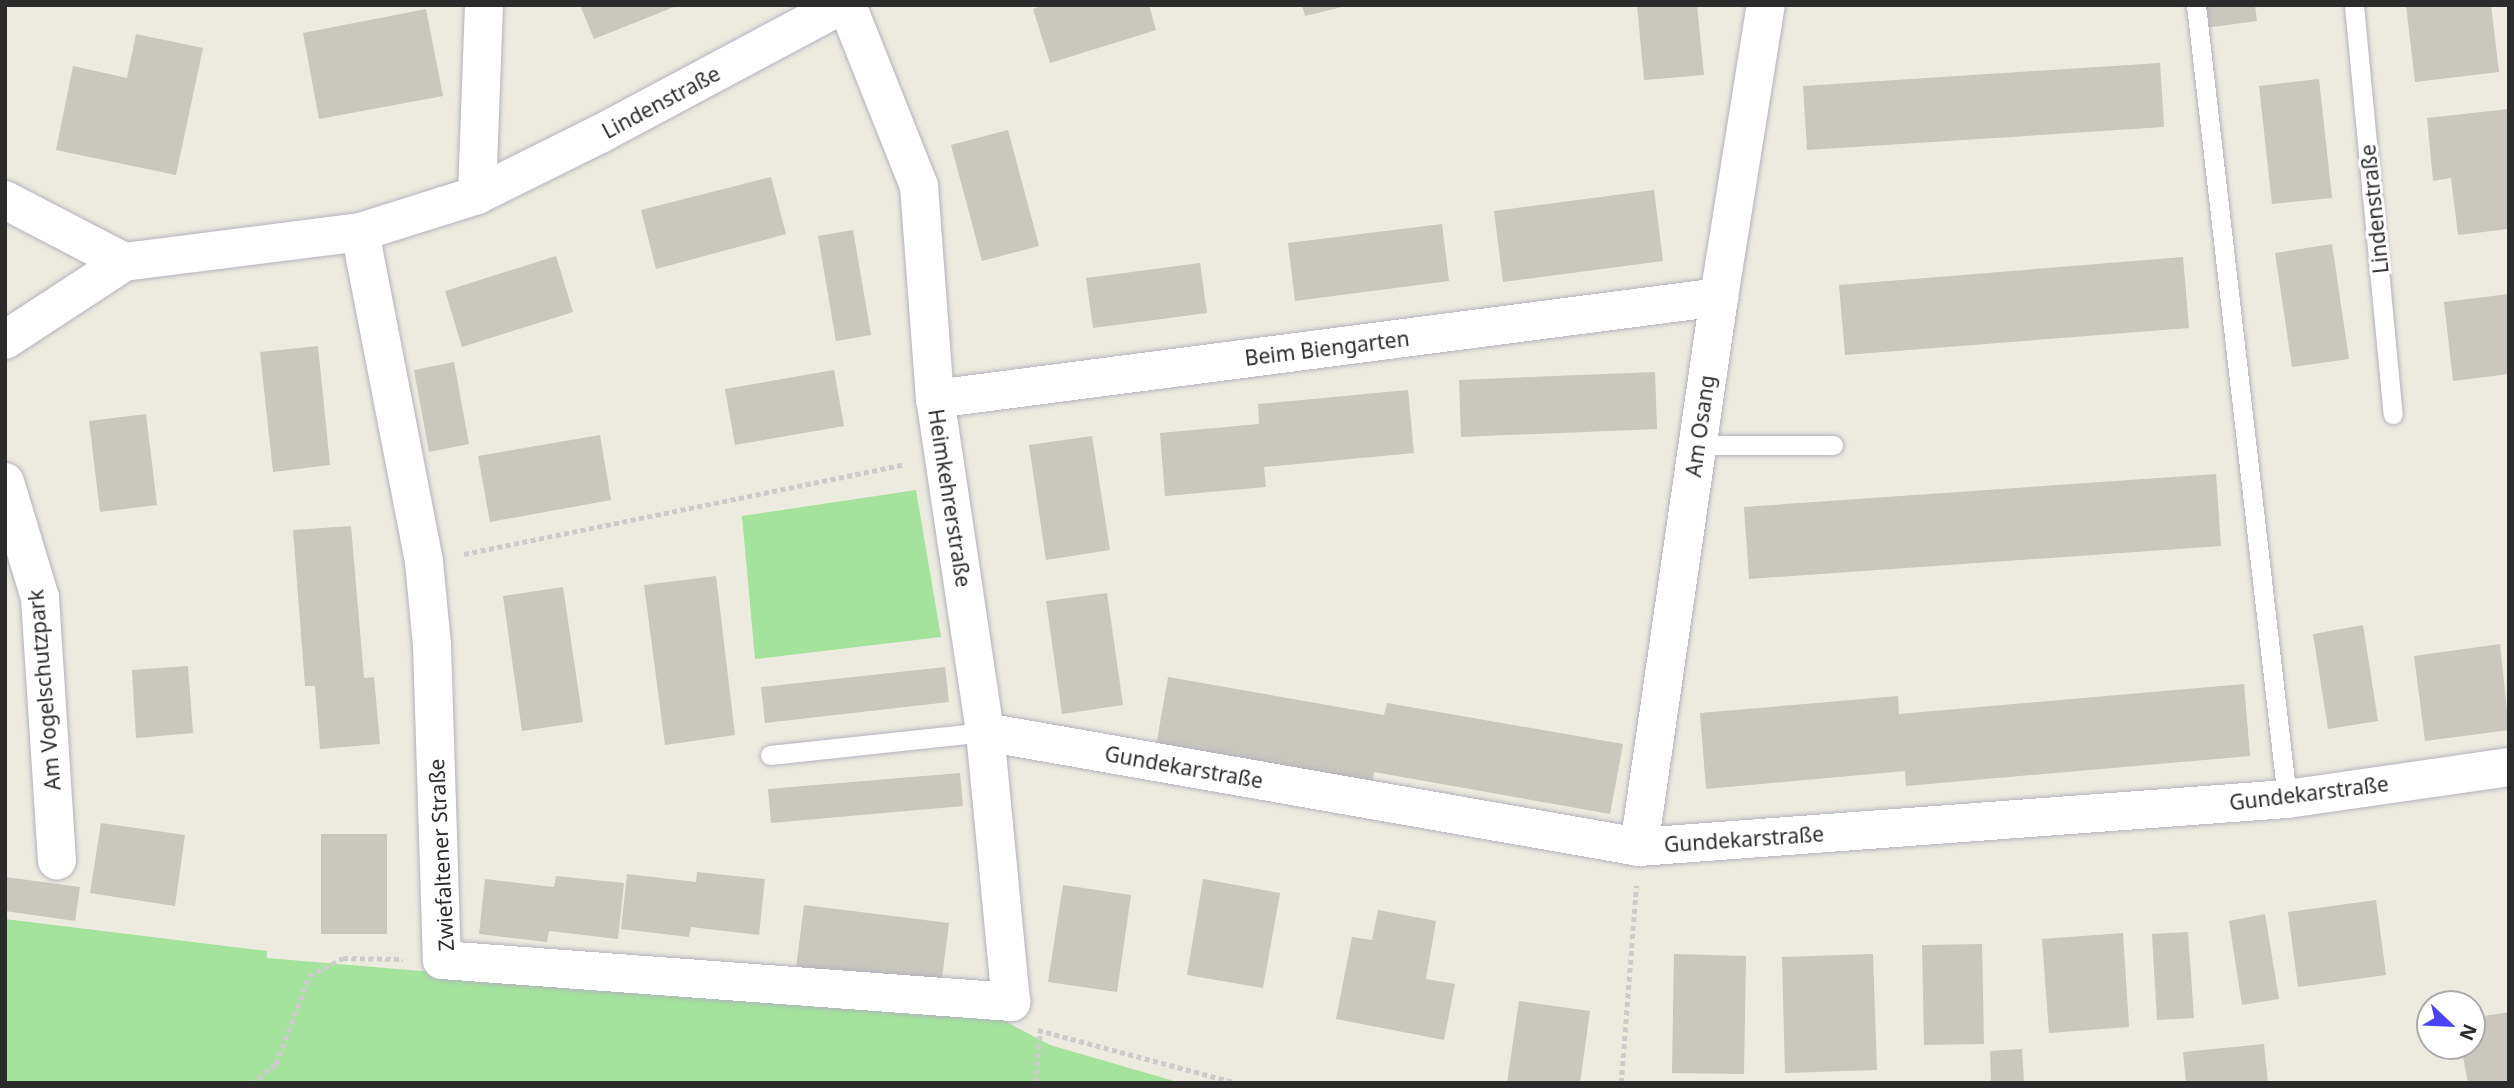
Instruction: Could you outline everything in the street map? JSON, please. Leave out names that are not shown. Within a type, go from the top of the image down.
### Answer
[{"type":"street","points":[[477,195],[485,5]]},
{"type":"street","name":"Lindenstraße","points":[[5,340],[124,262],[360,232],[477,195],[600,134],[845,5]]},
{"type":"street","name":"Heimkehrerstraße","points":[[845,5],[919,186],[935,399],[985,732],[1011,1002]]},
{"type":"street","name":"Am Osang","points":[[1639,847],[1719,297],[1766,5]]},
{"type":"street","points":[[5,200],[124,262]]},
{"type":"street","name":"Zwiefaltener Straße","points":[[360,232],[425,562],[432,645],[442,960],[1011,1002]]},
{"type":"street","name":"Beim Biengarten","points":[[935,399],[1719,297]]},
{"type":"street","name":"Am Vogelschutzpark","points":[[5,482],[40,598],[57,860]]},
{"type":"street","name":"Gundekarstraße","points":[[985,732],[1639,847],[2287,799],[2509,766]]},
{"type":"lane","points":[[2196,5],[2287,799]]},
{"type":"lane","name":"Lindenstraße","points":[[2354,5],[2393,414]]},
{"type":"lane","points":[[1697,445],[1833,445]]},
{"type":"lane","points":[[770,755],[985,732]]},
{"type":"path","points":[[425,562],[943,456]]},
{"type":"path","points":[[1621,1083],[1639,847]]},
{"type":"path","points":[[251,1083],[276,1064],[309,976],[343,958],[442,960]]},
{"type":"path","points":[[1011,1002],[1040,1032],[1237,1083]]},
{"type":"path","points":[[1035,1083],[1040,1032]]},
{"type":"green space","points":[[916,490],[941,637],[755,659],[742,516]]},
{"type":"green space","points":[[5,919],[267,951],[267,958],[1003,1020],[1050,1045],[1181,1083],[5,1083]]},
{"type":"building","points":[[580,5],[679,5],[594,39]]},
{"type":"building","points":[[1044,5],[1149,5],[1156,30],[1050,63],[1033,9]]},
{"type":"building","points":[[1302,5],[1346,5],[1346,6],[1305,16]]},
{"type":"building","points":[[1637,5],[1697,5],[1704,75],[1644,80]]},
{"type":"building","points":[[2202,5],[2255,5],[2257,21],[2205,28]]},
{"type":"building","points":[[2406,5],[2491,5],[2499,72],[2415,82]]},
{"type":"building","points":[[426,9],[443,96],[319,119],[303,33]]},
{"type":"building","points":[[136,34],[203,48],[176,175],[56,150],[73,66],[127,78]]},
{"type":"building","points":[[2160,63],[2164,127],[1807,150],[1803,86]]},
{"type":"building","points":[[2319,79],[2332,198],[2272,204],[2259,86]]},
{"type":"building","points":[[2509,109],[2509,229],[2458,235],[2451,178],[2433,181],[2427,118]]},
{"type":"building","points":[[1008,130],[1039,246],[982,261],[951,145]]},
{"type":"building","points":[[771,177],[786,234],[656,269],[641,210]]},
{"type":"building","points":[[1654,190],[1663,261],[1503,282],[1494,211]]},
{"type":"building","points":[[1442,224],[1449,281],[1295,301],[1288,243]]},
{"type":"building","points":[[853,230],[871,335],[836,341],[818,236]]},
{"type":"building","points":[[2332,244],[2349,359],[2292,367],[2275,253]]},
{"type":"building","points":[[556,256],[573,312],[462,347],[445,291]]},
{"type":"building","points":[[2183,257],[2189,328],[1845,355],[1839,285]]},
{"type":"building","points":[[1200,263],[1207,313],[1093,328],[1086,278]]},
{"type":"building","points":[[2509,294],[2509,374],[2453,381],[2444,302]]},
{"type":"building","points":[[318,346],[330,465],[273,472],[260,352]]},
{"type":"building","points":[[454,362],[469,444],[429,452],[414,370]]},
{"type":"building","points":[[834,370],[844,426],[735,445],[725,389]]},
{"type":"building","points":[[1655,372],[1657,429],[1461,437],[1459,380]]},
{"type":"building","points":[[1408,390],[1414,453],[1264,467],[1266,487],[1165,496],[1160,433],[1259,424],[1258,404]]},
{"type":"building","points":[[146,414],[157,505],[100,512],[89,421]]},
{"type":"building","points":[[600,435],[611,500],[490,522],[478,456]]},
{"type":"building","points":[[1092,436],[1110,550],[1046,560],[1029,445]]},
{"type":"building","points":[[2216,474],[2221,546],[1749,579],[1744,507]]},
{"type":"building","points":[[351,526],[364,678],[374,677],[380,744],[320,749],[315,686],[305,686],[293,530]]},
{"type":"building","points":[[716,576],[735,735],[665,745],[644,585]]},
{"type":"building","points":[[563,587],[583,722],[522,731],[503,596]]},
{"type":"building","points":[[1107,593],[1123,705],[1062,714],[1046,601]]},
{"type":"building","points":[[2363,625],[2378,721],[2328,729],[2313,634]]},
{"type":"building","points":[[2500,644],[2509,730],[2425,741],[2414,656]]},
{"type":"building","points":[[188,666],[193,733],[136,738],[132,670]]},
{"type":"building","points":[[945,667],[949,702],[765,723],[761,687]]},
{"type":"building","points":[[1168,677],[1384,715],[1387,703],[1623,744],[1610,814],[1374,772],[1372,784],[1156,746]]},
{"type":"building","points":[[2244,684],[2250,756],[1906,786],[1905,771],[1706,789],[1700,713],[1898,696],[1899,714]]},
{"type":"building","points":[[960,773],[963,806],[771,823],[768,789]]},
{"type":"building","points":[[101,823],[185,835],[175,906],[90,893]]},
{"type":"building","points":[[321,834],[387,834],[387,934],[321,934]]},
{"type":"building","points":[[697,872],[765,879],[759,935],[691,927],[689,937],[621,929],[627,874],[696,882]]},
{"type":"building","points":[[556,876],[624,883],[618,939],[549,931],[547,942],[479,934],[485,879],[554,887]]},
{"type":"building","points":[[5,877],[80,887],[75,921],[5,911]]},
{"type":"building","points":[[1203,879],[1280,893],[1263,988],[1187,975]]},
{"type":"building","points":[[1063,885],[1131,895],[1117,992],[1048,982]]},
{"type":"building","points":[[2376,900],[2386,975],[2298,987],[2288,912]]},
{"type":"building","points":[[804,905],[949,923],[941,986],[796,968]]},
{"type":"building","points":[[1378,910],[1436,921],[1426,979],[1455,984],[1444,1040],[1336,1019],[1352,937],[1372,940]]},
{"type":"building","points":[[2265,914],[2279,999],[2242,1005],[2229,921]]},
{"type":"building","points":[[2188,932],[2194,1018],[2157,1020],[2152,934]]},
{"type":"building","points":[[2123,933],[2129,1027],[2049,1033],[2042,939]]},
{"type":"building","points":[[1982,944],[1984,1044],[1924,1045],[1922,945]]},
{"type":"building","points":[[1674,954],[1746,956],[1744,1074],[1672,1073]]},
{"type":"building","points":[[1873,954],[1877,1070],[1785,1073],[1782,957]]},
{"type":"building","points":[[1519,1001],[1590,1011],[1580,1083],[1507,1083]]},
{"type":"building","points":[[2509,1012],[2509,1083],[2468,1083],[2464,1060],[2486,1060],[2486,1016]]},
{"type":"building","points":[[2264,1044],[2268,1083],[2186,1083],[2183,1052]]},
{"type":"building","points":[[2022,1049],[2024,1083],[1991,1083],[1990,1051]]}]
